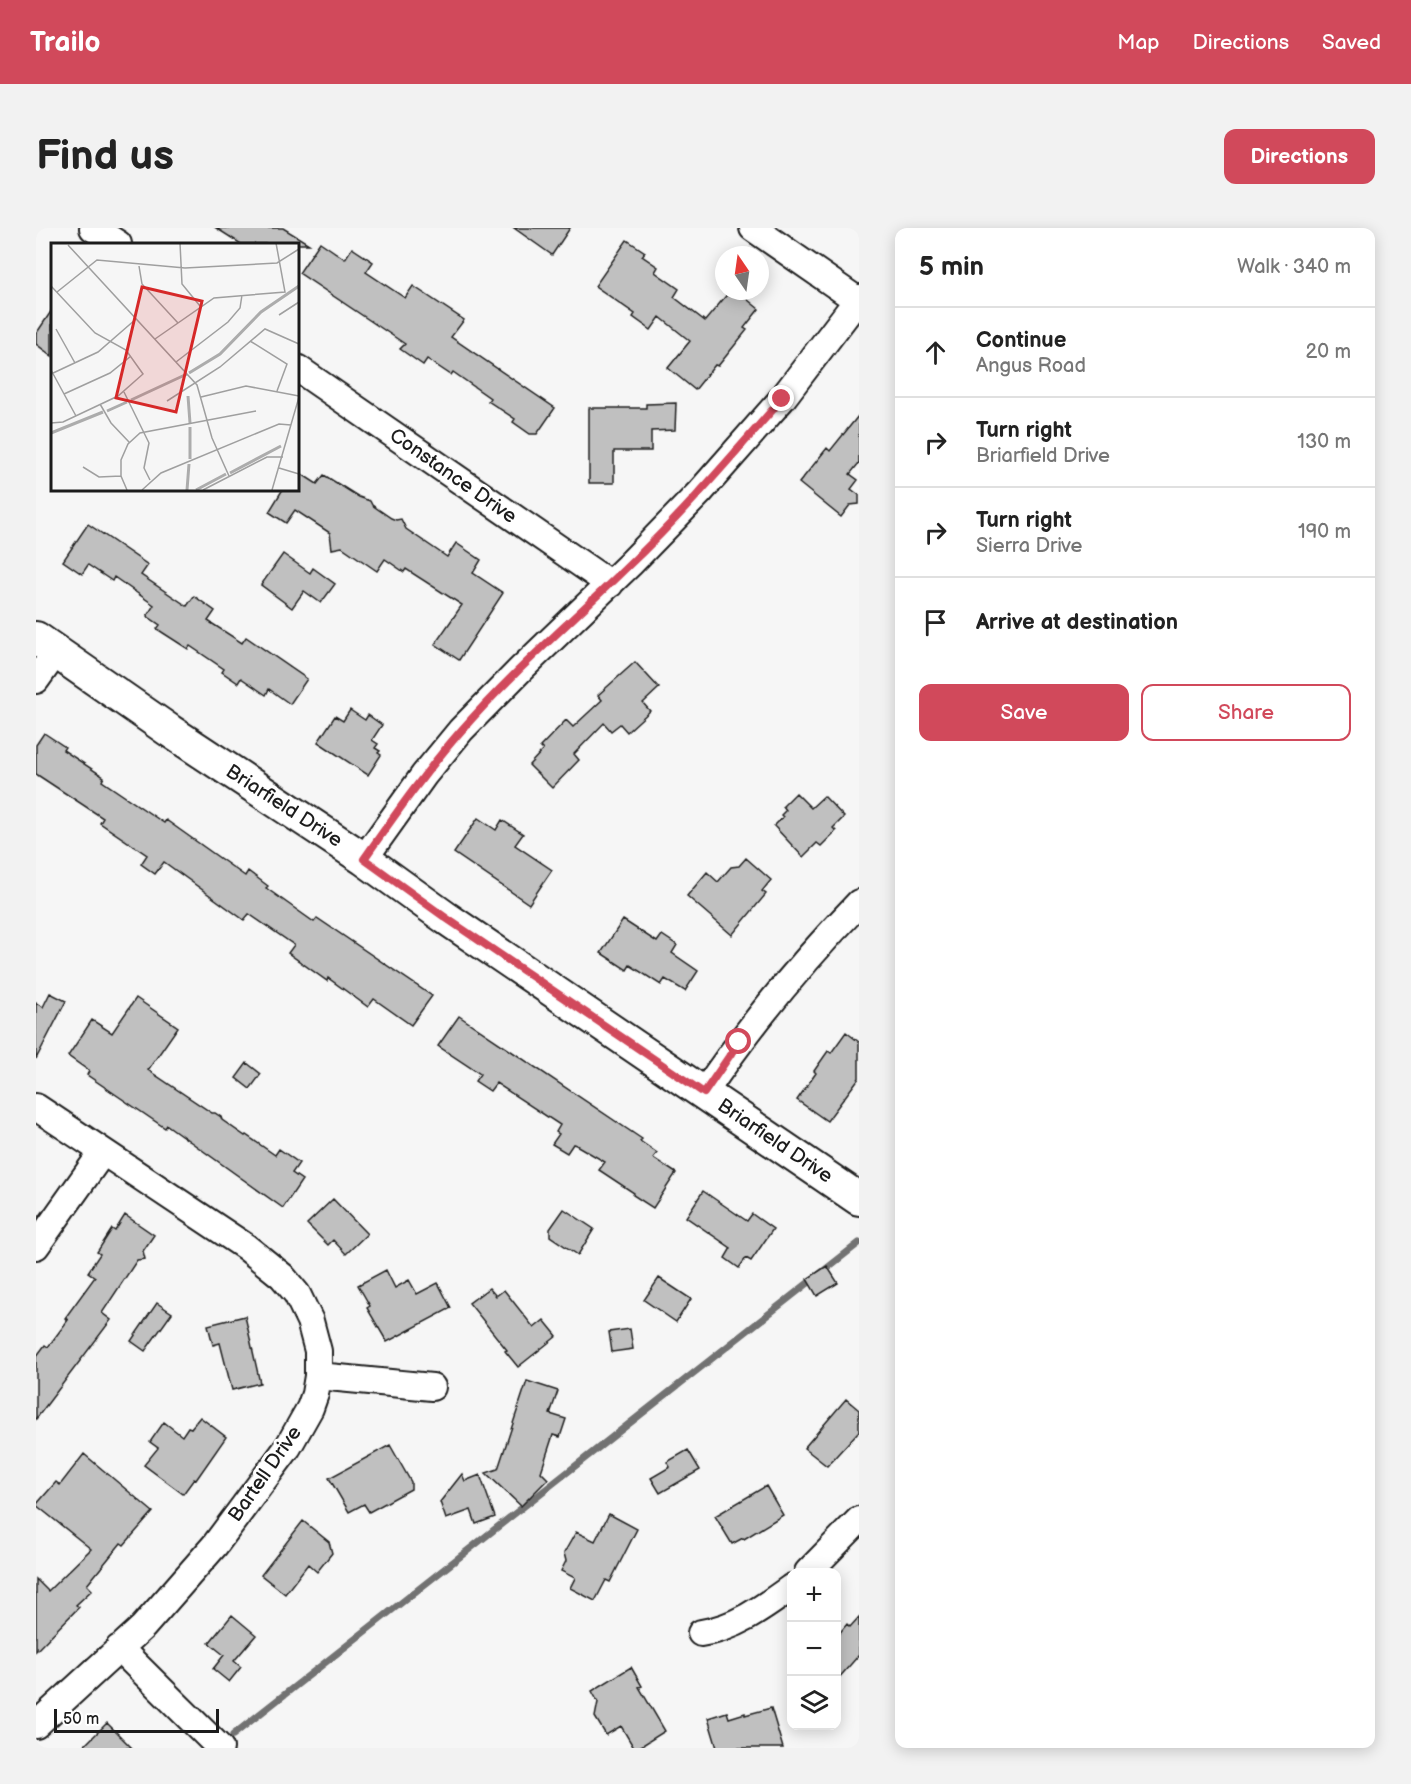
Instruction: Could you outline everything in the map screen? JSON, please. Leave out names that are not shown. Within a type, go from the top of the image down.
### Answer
[{"type":"street","points":[[93,228],[116,243]]},
{"type":"street","points":[[364,859],[423,776],[461,730],[700,492],[782,399],[858,299],[753,228]]},
{"type":"street","name":"Constance Drive","points":[[298,369],[610,584]]},
{"type":"street","points":[[36,680],[46,645]]},
{"type":"street","name":"Briarfield Drive","points":[[46,645],[180,738],[364,859],[446,918],[859,1198]]},
{"type":"street","points":[[704,1093],[739,1042],[784,986],[859,903]]},
{"type":"street","name":"Bartell Drive","points":[[36,1107],[246,1247],[282,1276],[297,1293],[310,1321],[318,1351],[318,1376],[310,1408],[288,1448],[215,1545],[142,1627],[36,1725]]},
{"type":"street","points":[[36,1246],[102,1153]]},
{"type":"street","points":[[318,1376],[432,1387]]},
{"type":"street","points":[[812,1568],[859,1520]]},
{"type":"street","points":[[701,1633],[716,1631],[735,1624],[787,1590]]},
{"type":"street","points":[[119,1648],[220,1748]]},
{"type":"building","points":[[216,228],[283,228],[309,244],[298,243],[239,243]]},
{"type":"building","points":[[514,228],[570,228],[552,255]]},
{"type":"building","points":[[627,240],[645,252],[642,256],[658,267],[655,272],[679,289],[674,297],[705,321],[722,300],[748,300],[759,309],[744,328],[747,330],[695,390],[668,368],[690,341],[660,317],[651,330],[633,317],[635,314],[595,286]]},
{"type":"building","points":[[320,242],[345,259],[352,248],[373,262],[366,272],[405,298],[413,286],[464,320],[451,337],[555,408],[537,434],[530,434],[513,422],[515,419],[488,401],[490,398],[453,372],[451,375],[427,359],[423,365],[400,349],[405,344],[299,273]]},
{"type":"building","points":[[51,312],[51,355],[36,344],[36,334]]},
{"type":"building","points":[[676,403],[675,430],[651,431],[651,451],[614,451],[614,483],[589,483],[589,408],[646,408],[646,404]]},
{"type":"building","points":[[859,415],[859,463],[850,474],[858,480],[851,489],[859,495],[859,504],[850,505],[841,517],[799,483],[827,448],[830,451]]},
{"type":"building","points":[[298,472],[317,484],[324,475],[359,497],[370,501],[372,505],[391,518],[401,519],[406,529],[447,557],[456,543],[481,560],[473,573],[503,593],[459,660],[435,644],[462,605],[406,569],[404,572],[385,559],[377,571],[342,547],[332,549],[330,533],[295,510],[286,523],[269,512],[282,490],[298,490]]},
{"type":"building","points":[[88,524],[148,565],[141,575],[187,606],[194,596],[215,611],[208,621],[242,643],[246,637],[307,679],[290,704],[269,689],[266,695],[241,678],[238,683],[222,672],[224,669],[190,646],[188,649],[157,629],[160,625],[147,616],[154,605],[114,577],[112,581],[88,565],[82,574],[63,561]]},
{"type":"building","points":[[283,554],[310,573],[313,568],[335,584],[321,603],[304,591],[292,608],[261,585]]},
{"type":"building","points":[[635,662],[659,688],[643,703],[650,711],[627,732],[620,724],[611,731],[604,723],[574,754],[579,760],[552,788],[529,765],[543,750],[540,747],[566,720],[573,727],[602,700],[598,695]]},
{"type":"building","points":[[350,710],[365,720],[368,715],[382,725],[372,740],[378,744],[375,748],[380,751],[378,753],[381,755],[368,775],[318,742],[335,716],[343,721]]},
{"type":"building","points":[[44,733],[65,747],[63,750],[104,777],[102,781],[164,823],[166,820],[245,876],[248,871],[268,886],[266,888],[314,922],[317,918],[432,996],[411,1025],[374,999],[368,1007],[328,978],[327,981],[288,953],[294,945],[249,914],[244,920],[164,862],[155,874],[141,864],[147,855],[100,823],[103,818],[36,774],[36,745]]},
{"type":"building","points":[[796,793],[811,808],[824,796],[844,817],[833,828],[836,831],[821,846],[817,843],[803,857],[774,826],[783,817],[781,815],[786,810],[783,806]]},
{"type":"building","points":[[478,818],[496,830],[502,820],[523,834],[515,845],[552,870],[529,904],[454,853]]},
{"type":"building","points":[[746,858],[771,880],[762,891],[766,894],[732,935],[687,896],[707,872],[718,882],[731,867],[739,866]]},
{"type":"building","points":[[623,920],[657,942],[662,935],[677,945],[672,953],[698,971],[685,991],[665,979],[661,985],[630,965],[627,970],[601,953]]},
{"type":"building","points":[[50,993],[66,1001],[36,1059],[36,1003],[43,1007]]},
{"type":"building","points":[[136,998],[178,1027],[148,1070],[275,1155],[279,1149],[299,1163],[292,1173],[302,1180],[283,1208],[167,1125],[165,1128],[87,1075],[89,1071],[68,1056],[92,1020],[112,1033]]},
{"type":"building","points":[[459,1016],[642,1139],[640,1141],[657,1153],[653,1158],[676,1173],[653,1208],[599,1170],[605,1162],[576,1145],[573,1144],[567,1153],[552,1144],[559,1134],[556,1132],[560,1125],[496,1083],[490,1091],[475,1081],[480,1074],[438,1046]]},
{"type":"building","points":[[846,1032],[859,1042],[859,1078],[827,1121],[797,1100],[828,1051],[831,1053]]},
{"type":"building","points":[[247,1063],[261,1074],[250,1089],[236,1078]]},
{"type":"building","points":[[703,1191],[747,1221],[752,1214],[773,1229],[751,1261],[746,1258],[739,1268],[725,1258],[731,1248],[686,1217]]},
{"type":"building","points":[[333,1199],[367,1234],[346,1254],[333,1240],[328,1245],[307,1224]]},
{"type":"building","points":[[564,1209],[594,1229],[578,1255],[550,1236],[550,1229]]},
{"type":"building","points":[[125,1215],[154,1235],[143,1251],[145,1259],[137,1260],[102,1313],[111,1320],[36,1419],[36,1357],[45,1345],[48,1347],[68,1320],[65,1318],[95,1277],[88,1272],[100,1254],[97,1252],[112,1229],[115,1231]]},
{"type":"building","points":[[827,1266],[838,1283],[817,1296],[807,1279]]},
{"type":"building","points":[[386,1270],[395,1288],[409,1280],[417,1294],[438,1283],[451,1308],[387,1342],[367,1308],[370,1306],[358,1285]]},
{"type":"building","points":[[659,1278],[691,1299],[676,1322],[644,1300]]},
{"type":"building","points":[[489,1288],[496,1296],[504,1290],[534,1328],[544,1320],[557,1336],[518,1367],[469,1303]]},
{"type":"building","points":[[157,1303],[172,1313],[145,1351],[131,1341]]},
{"type":"building","points":[[245,1316],[260,1383],[232,1390],[220,1343],[213,1345],[208,1325]]},
{"type":"building","points":[[630,1329],[633,1349],[612,1352],[609,1332]]},
{"type":"building","points":[[527,1381],[558,1391],[550,1414],[566,1419],[560,1437],[553,1435],[541,1472],[548,1479],[521,1506],[486,1473],[498,1469]]},
{"type":"building","points":[[846,1399],[859,1410],[859,1431],[827,1466],[804,1448]]},
{"type":"building","points":[[200,1417],[226,1437],[196,1480],[194,1479],[183,1494],[144,1465],[158,1448],[150,1442],[164,1422],[182,1436],[188,1427],[191,1428]]},
{"type":"building","points":[[390,1445],[411,1482],[411,1489],[369,1512],[364,1504],[349,1512],[329,1478]]},
{"type":"building","points":[[688,1450],[700,1470],[660,1493],[651,1478],[670,1467],[667,1462]]},
{"type":"building","points":[[84,1454],[153,1512],[124,1545],[121,1543],[87,1585],[92,1590],[76,1605],[79,1607],[36,1651],[36,1579],[48,1591],[91,1549],[36,1505],[56,1482],[60,1485]]},
{"type":"building","points":[[462,1474],[465,1481],[480,1475],[495,1517],[476,1524],[471,1510],[446,1519],[440,1502]]},
{"type":"building","points":[[766,1486],[783,1515],[732,1544],[715,1516]]},
{"type":"building","points":[[609,1514],[637,1529],[610,1582],[606,1580],[595,1601],[570,1588],[575,1578],[561,1571],[566,1561],[564,1553],[576,1532],[595,1541]]},
{"type":"building","points":[[303,1521],[329,1542],[332,1553],[317,1572],[308,1564],[285,1594],[261,1575]]},
{"type":"building","points":[[232,1615],[256,1635],[234,1661],[241,1667],[229,1682],[213,1669],[224,1655],[209,1643]]},
{"type":"building","points":[[859,1617],[859,1655],[841,1675],[841,1631],[847,1624],[850,1627]]},
{"type":"building","points":[[631,1667],[642,1686],[639,1687],[665,1731],[638,1748],[634,1748],[621,1726],[606,1735],[595,1717],[598,1702],[592,1691]]},
{"type":"building","points":[[771,1708],[783,1748],[717,1748],[708,1718],[727,1712],[729,1718]]},
{"type":"building","points":[[107,1723],[132,1748],[82,1748]]},
{"type":"waterway","points":[[233,1735],[859,1243]]},
{"type":"route","points":[[739,1042],[704,1093],[446,918],[364,859],[423,776],[461,730],[700,492],[782,399]]}]
